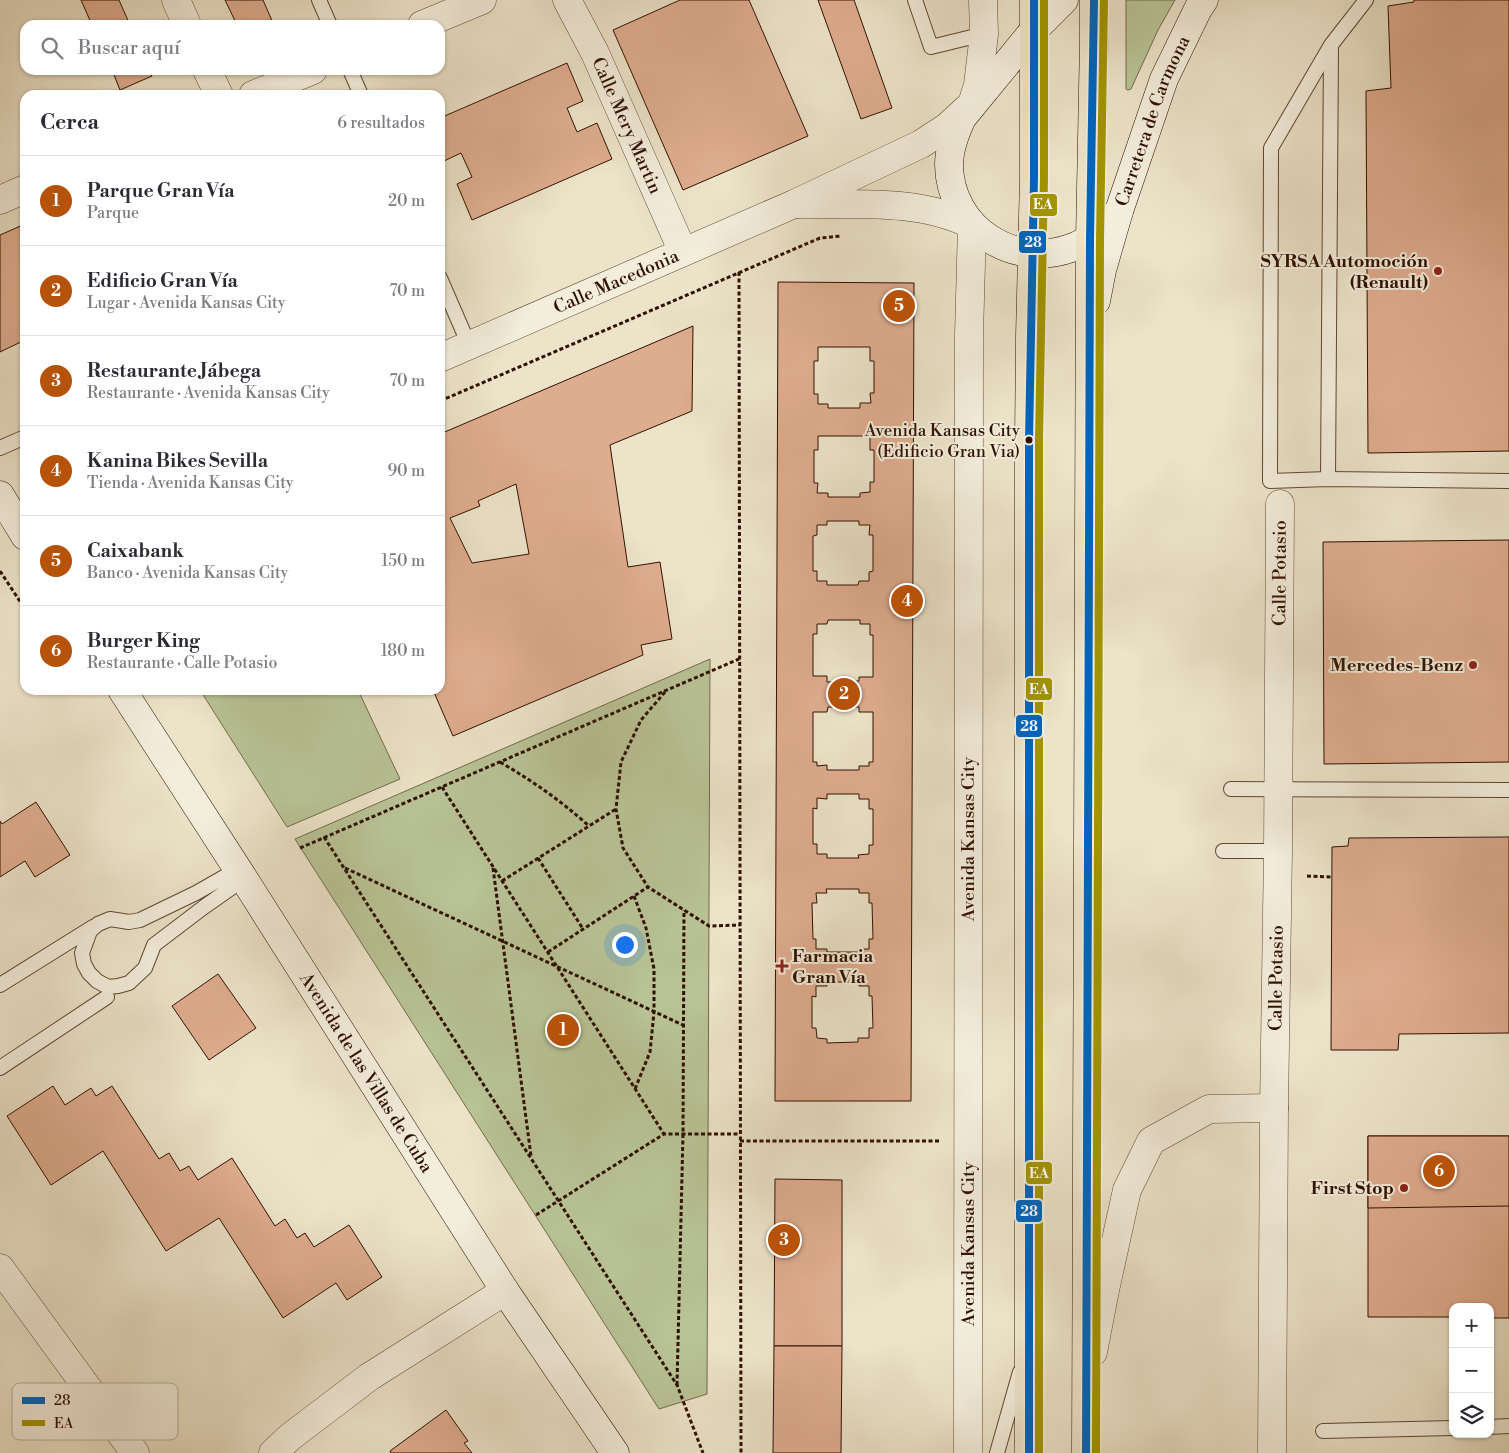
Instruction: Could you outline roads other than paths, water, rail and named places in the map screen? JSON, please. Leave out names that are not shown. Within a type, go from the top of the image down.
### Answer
[{"type":"main road","points":[[1029,1453],[1029,430],[1034,177],[1034,0]]},
{"type":"main road","points":[[1086,1453],[1090,238],[1094,0]]},
{"type":"street","points":[[176,0],[185,20]]},
{"type":"street","points":[[430,20],[454,5],[482,0]]},
{"type":"street","name":"Calle Mery Martin","points":[[567,0],[595,53],[683,252]]},
{"type":"street","points":[[972,104],[978,85],[984,34],[983,0]]},
{"type":"street","points":[[972,225],[955,197],[951,181],[949,165],[950,148],[955,133],[962,118],[972,104],[1034,30],[1064,0]]},
{"type":"street","name":"Carretera de Carmona","points":[[1090,335],[1102,270],[1119,211],[1164,78],[1204,0]]},
{"type":"street","points":[[209,75],[216,90]]},
{"type":"street","points":[[265,90],[301,75]]},
{"type":"street","name":"Calle Macedonia","points":[[445,356],[794,204],[921,144],[946,127],[972,104]]},
{"type":"street","points":[[0,200],[20,191]]},
{"type":"street","points":[[794,204],[916,207],[959,218],[1000,245],[1032,254],[1052,253],[1072,248],[1103,228],[1119,211]]},
{"type":"street","name":"Avenida Kansas City","points":[[968,1453],[969,336],[972,225]]},
{"type":"street","points":[[0,495],[20,528]]},
{"type":"street","name":"Calle Potasio","points":[[1272,1453],[1280,504]]},
{"type":"street","name":"Avenida de las Villas de Cuba","points":[[125,695],[505,1290],[615,1453]]},
{"type":"street","points":[[1087,1390],[1105,1290],[1127,1190],[1151,1142],[1208,1109],[1274,1108]]},
{"type":"street","points":[[0,1268],[84,1383]]},
{"type":"street","points":[[274,1453],[290,1437],[370,1377],[505,1290]]},
{"type":"street","points":[[126,1440],[135,1453]]},
{"type":"lane","points":[[319,0],[328,20]]},
{"type":"lane","points":[[915,0],[931,47],[984,34]]},
{"type":"lane","points":[[1366,0],[1331,44],[1271,148],[1270,481],[1328,479],[1509,480]]},
{"type":"lane","points":[[1328,479],[1331,44]]},
{"type":"lane","points":[[352,75],[359,90]]},
{"type":"lane","points":[[445,290],[469,345]]},
{"type":"lane","points":[[0,448],[20,439]]},
{"type":"lane","points":[[1230,789],[1509,790]]},
{"type":"lane","points":[[1223,851],[1278,851]]},
{"type":"lane","points":[[98,924],[90,932],[82,953],[86,969],[97,981],[108,987],[129,983],[138,977],[145,968],[154,945],[241,874]]},
{"type":"lane","points":[[0,985],[98,924],[110,920],[129,922],[140,920],[241,874]]},
{"type":"lane","points":[[0,1068],[107,997]]},
{"type":"lane","points":[[997,1453],[1029,1340]]},
{"type":"lane","points":[[1494,1427],[1509,1426]]},
{"type":"lane","points":[[1323,1431],[1449,1428]]},
{"type":"place","name":"SYRSA Automoción (Renault)","points":[[1438,271]]},
{"type":"place","name":"Caixabank","points":[[899,306]]},
{"type":"place","name":"Avenida Kansas City (Edificio Gran Via)","points":[[1029,440]]},
{"type":"place","name":"Kanina Bikes Sevilla","points":[[907,601]]},
{"type":"place","name":"Mercedes-Benz","points":[[1473,665]]},
{"type":"place","name":"Edificio Gran Vía","points":[[844,694]]},
{"type":"place","name":"Farmacia Gran Vía","points":[[782,966]]},
{"type":"place","name":"Parque Gran Vía","points":[[563,1030]]},
{"type":"place","name":"Burger King","points":[[1439,1171]]},
{"type":"place","name":"First Stop","points":[[1404,1188]]},
{"type":"place","name":"Restaurante Jábega","points":[[784,1240]]}]
